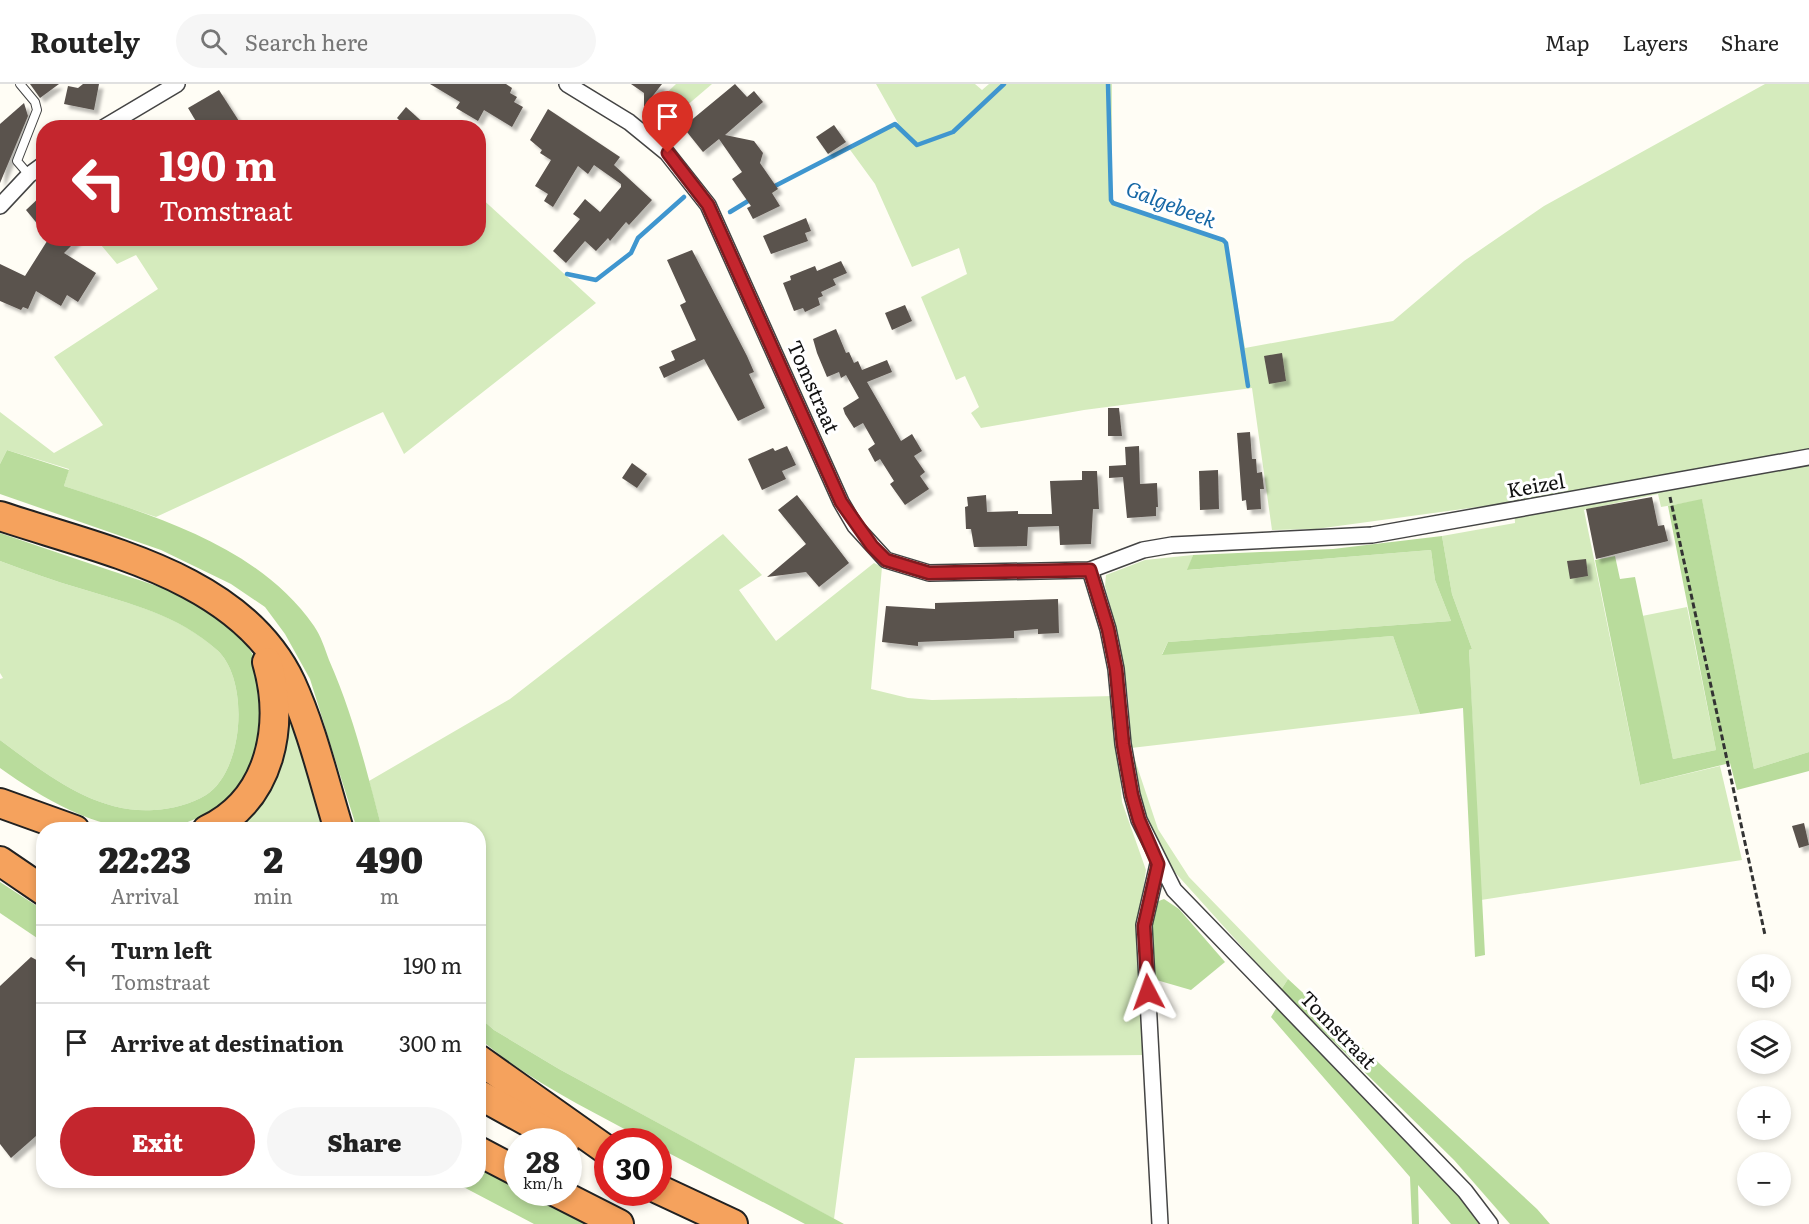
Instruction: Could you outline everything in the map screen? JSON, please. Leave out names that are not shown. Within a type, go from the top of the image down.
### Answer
[{"type":"highway","points":[[0,516],[172,576],[231,608],[278,660],[291,683],[336,822]]},
{"type":"highway","points":[[218,822],[232,812],[253,789],[272,748],[277,715],[275,693],[260,639]]},
{"type":"highway","points":[[0,803],[53,822]]},
{"type":"highway","points":[[0,803],[36,827]]},
{"type":"highway","points":[[0,861],[36,886]]},
{"type":"highway","points":[[486,1065],[594,1141]]},
{"type":"highway","points":[[486,1098],[541,1128]]},
{"type":"highway","points":[[486,1155],[504,1165]]},
{"type":"highway","points":[[672,1195],[733,1224]]},
{"type":"highway","points":[[582,1205],[619,1224]]},
{"type":"street","points":[[116,120],[177,84]]},
{"type":"street","name":"Tomstraat","points":[[567,84],[629,122],[668,153],[708,205],[841,502],[855,526],[886,560],[929,573],[1090,570],[1143,550],[1172,545],[1268,540]]},
{"type":"street","points":[[0,206],[36,170]]},
{"type":"street","name":"Keizel","points":[[1268,540],[1372,535],[1809,457]]},
{"type":"street","name":"Tomstraat","points":[[1090,570],[1108,629],[1116,669],[1123,744],[1132,795],[1139,820],[1158,864],[1173,890],[1465,1191],[1490,1224]]},
{"type":"street","points":[[1158,864],[1144,926],[1160,1224]]},
{"type":"lane","points":[[20,84],[35,102],[37,110],[16,161],[29,175]]},
{"type":"path","points":[[1667,483],[1765,935]]},
{"type":"green space","points":[[676,84],[712,84],[658,130],[642,116]]},
{"type":"green space","points":[[876,84],[975,84],[982,90],[989,84],[1112,84],[1112,202],[1226,239],[1245,348],[1393,321],[1464,261],[1544,206],[1765,84],[1809,84],[1809,752],[1754,769],[1702,500],[1661,507],[1658,494],[1584,510],[1640,785],[1720,766],[1742,860],[1481,900],[1469,650],[1472,649],[1452,594],[1442,536],[1515,523],[1514,502],[1316,529],[1272,530],[1252,388],[1084,410],[981,428],[971,413],[979,407],[965,376],[956,380],[921,297],[967,274],[959,248],[912,267],[875,184],[848,147],[898,123]]},
{"type":"green space","points":[[486,202],[596,303],[404,454],[383,412],[156,517],[64,486],[69,469],[7,450],[0,464],[0,412],[54,453],[103,425],[54,357],[158,289],[136,255],[117,264],[102,246],[486,246]]},
{"type":"green space","points":[[7,450],[69,470],[64,486],[133,509],[201,537],[234,554],[264,574],[291,598],[314,626],[338,680],[359,743],[380,822],[355,822],[310,679],[285,634],[265,607],[231,584],[161,550],[0,494],[0,464]]},
{"type":"green space","points":[[1702,499],[1754,769],[1809,752],[1809,771],[1737,790],[1730,763],[1640,785],[1595,560],[1615,556],[1620,579],[1635,577],[1673,759],[1716,750],[1668,506]]},
{"type":"green space","points":[[0,533],[176,593],[207,608],[234,629],[248,646],[263,677],[268,714],[250,772],[236,792],[214,809],[187,822],[103,822],[58,804],[0,768],[0,740],[71,789],[111,805],[154,810],[188,803],[206,795],[219,783],[228,766],[235,746],[238,703],[235,682],[228,664],[217,650],[186,628],[153,612],[0,561]]},
{"type":"green space","points":[[723,534],[762,575],[739,590],[776,641],[874,563],[882,567],[871,689],[908,698],[932,700],[1114,696],[1122,802],[1146,870],[1138,924],[1146,1055],[855,1058],[834,1219],[672,1131],[672,1128],[667,1128],[559,1069],[486,1023],[486,822],[380,822],[369,781],[510,699]]},
{"type":"green space","points":[[1442,536],[1452,594],[1472,649],[1469,650],[1485,955],[1475,957],[1463,708],[1420,714],[1393,636],[1162,655],[1168,642],[1451,621],[1435,580],[1431,550],[1187,570],[1193,555],[1333,549]]},
{"type":"green space","points":[[1431,550],[1435,580],[1451,621],[1168,642],[1162,654],[1393,636],[1420,714],[1131,748],[1128,696],[1118,636],[1105,586],[1106,575],[1145,560],[1193,555],[1188,570]]},
{"type":"green space","points":[[0,561],[154,612],[187,628],[217,650],[228,664],[235,682],[238,703],[235,746],[219,783],[206,795],[174,807],[154,810],[111,805],[71,789],[0,740],[0,679],[3,678],[0,673]]},
{"type":"green space","points":[[1687,607],[1716,750],[1673,759],[1642,616]]},
{"type":"green space","points":[[282,684],[328,822],[226,822]]},
{"type":"green space","points":[[1131,749],[1158,829],[1189,877],[1288,979],[1281,990],[1171,868],[1142,810]]},
{"type":"green space","points":[[0,882],[36,905],[36,937],[0,913]]},
{"type":"green space","points":[[1164,899],[1179,909],[1225,962],[1191,990],[1153,979],[1149,932],[1156,902]]},
{"type":"green space","points":[[1288,979],[1537,1209],[1550,1224],[1510,1224],[1454,1160],[1281,990]]},
{"type":"green space","points":[[1277,1007],[1473,1210],[1482,1224],[1451,1224],[1418,1185],[1419,1224],[1412,1224],[1410,1177],[1271,1017]]},
{"type":"green space","points":[[486,1023],[559,1069],[667,1128],[623,1128],[518,1068],[486,1044]]},
{"type":"green space","points":[[672,1130],[844,1224],[805,1224],[672,1155]]},
{"type":"green space","points":[[486,1170],[504,1180],[504,1206],[552,1206],[586,1224],[534,1224],[465,1188],[486,1188]]},
{"type":"building","points":[[30,84],[59,84],[40,98]]},
{"type":"building","points":[[83,84],[99,84],[94,110],[64,104],[68,86],[78,88]]},
{"type":"building","points":[[430,84],[506,84],[512,88],[510,93],[517,97],[514,102],[523,107],[512,127],[484,110],[476,120],[456,108],[460,102]]},
{"type":"building","points":[[631,84],[662,84],[644,107],[644,93]]},
{"type":"building","points":[[735,84],[747,97],[754,91],[763,102],[725,135],[754,141],[763,153],[760,163],[778,189],[772,193],[780,206],[753,219],[747,208],[751,206],[732,179],[742,172],[719,139],[703,152],[683,127]]},
{"type":"building","points":[[219,90],[238,120],[195,120],[188,108]]},
{"type":"building","points":[[24,103],[28,116],[0,183],[0,124]]},
{"type":"building","points":[[406,107],[420,120],[399,120],[397,118]]},
{"type":"building","points":[[548,109],[620,157],[614,165],[652,200],[629,225],[626,222],[610,241],[608,238],[596,251],[585,241],[566,263],[553,251],[580,219],[573,214],[585,199],[600,212],[621,187],[621,184],[594,165],[588,174],[578,166],[553,207],[544,201],[548,194],[535,186],[551,160],[540,153],[542,150],[530,140]]},
{"type":"building","points":[[834,125],[846,142],[828,154],[816,137]]},
{"type":"building","points":[[36,201],[36,222],[26,210]]},
{"type":"building","points":[[806,218],[811,231],[805,233],[808,241],[771,254],[763,236]]},
{"type":"building","points":[[44,246],[71,246],[64,253],[96,273],[78,302],[67,295],[61,306],[36,291],[28,309],[23,307],[21,310],[0,301],[0,264],[25,276]]},
{"type":"building","points":[[692,250],[747,356],[754,372],[749,374],[765,408],[738,421],[704,359],[664,378],[659,367],[675,360],[671,351],[696,340],[680,305],[686,302],[667,260]]},
{"type":"building","points":[[841,261],[847,273],[833,279],[836,285],[821,292],[823,296],[818,298],[820,305],[805,312],[803,308],[794,311],[783,283],[791,280],[790,276],[815,266],[817,271]]},
{"type":"building","points":[[905,305],[912,321],[892,330],[885,313]]},
{"type":"building","points":[[836,329],[846,353],[849,352],[854,363],[858,361],[862,370],[887,360],[892,372],[867,382],[901,441],[912,434],[922,451],[914,456],[925,472],[920,476],[929,489],[905,505],[890,484],[894,481],[880,459],[875,462],[868,449],[875,444],[863,423],[854,428],[845,414],[843,408],[859,398],[846,375],[841,378],[839,372],[827,377],[817,353],[813,339]]},
{"type":"building","points":[[1282,353],[1286,381],[1269,384],[1264,356]]},
{"type":"building","points":[[1108,408],[1119,408],[1122,436],[1108,436]]},
{"type":"building","points":[[1250,432],[1252,459],[1256,459],[1257,473],[1262,472],[1264,489],[1260,489],[1261,509],[1247,510],[1246,500],[1242,501],[1237,433]]},
{"type":"building","points":[[787,446],[796,465],[782,471],[786,479],[762,490],[748,459],[773,448],[775,451]]},
{"type":"building","points":[[1139,446],[1140,484],[1157,483],[1158,507],[1156,507],[1156,516],[1127,518],[1123,477],[1109,478],[1109,466],[1126,465],[1125,447]]},
{"type":"building","points":[[632,463],[647,474],[637,488],[622,478]]},
{"type":"building","points":[[1218,470],[1219,509],[1200,510],[1199,471]]},
{"type":"building","points":[[1082,471],[1097,471],[1099,509],[1093,509],[1091,544],[1060,545],[1059,526],[1028,527],[1027,546],[974,547],[971,529],[966,529],[967,497],[986,495],[987,512],[1018,511],[1018,514],[1052,514],[1050,481],[1082,480]]},
{"type":"building","points":[[797,495],[849,563],[819,587],[806,572],[767,577],[806,544],[778,510]]},
{"type":"building","points":[[1652,497],[1658,526],[1664,525],[1668,541],[1596,559],[1586,509]]},
{"type":"building","points":[[1586,559],[1588,576],[1570,579],[1567,561]]},
{"type":"building","points":[[1058,599],[1059,633],[1038,634],[1038,629],[1014,631],[1014,638],[918,642],[918,646],[882,642],[886,606],[935,609],[935,603]]},
{"type":"building","points":[[1804,823],[1809,845],[1799,848],[1792,826]]},
{"type":"building","points":[[31,957],[36,960],[36,1136],[11,1158],[0,1144],[0,986]]},
{"type":"waterway","points":[[771,188],[895,124],[917,145],[953,132],[1004,84]]},
{"type":"waterway","name":"Galgebeek","points":[[1108,84],[1111,200],[1113,203],[1223,240],[1226,243],[1248,386]]},
{"type":"waterway","points":[[567,274],[596,280],[631,253],[638,238],[684,197]]},
{"type":"waterway","points":[[730,212],[753,198]]},
{"type":"route","points":[[668,153],[708,205],[841,502],[855,526],[886,560],[929,573],[954,575],[1090,570],[1108,629],[1116,669],[1123,744],[1132,795],[1139,820],[1158,864],[1144,926],[1148,992]]}]
